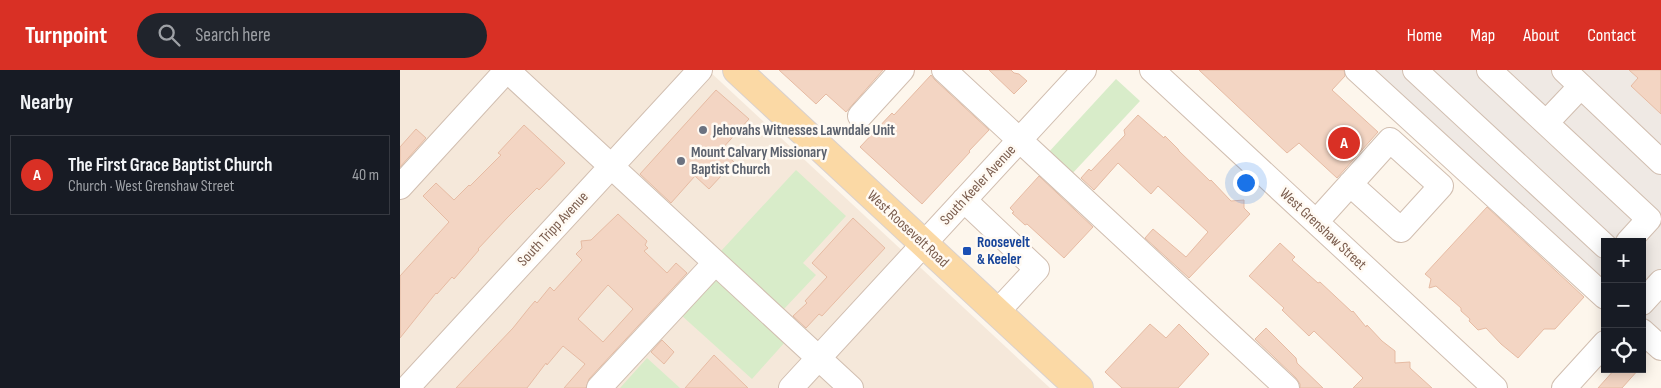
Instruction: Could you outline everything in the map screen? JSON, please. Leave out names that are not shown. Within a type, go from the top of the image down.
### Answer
[{"type":"main road","name":"West Roosevelt Road","points":[[737,70],[1079,388]]},
{"type":"street","points":[[400,187],[507,70],[851,388]]},
{"type":"street","name":"South Tripp Avenue","points":[[407,388],[700,70]]},
{"type":"street","points":[[860,116],[902,70]]},
{"type":"street","points":[[944,70],[1287,388]]},
{"type":"street","name":"South Keeler Avenue","points":[[791,388],[1084,70]]},
{"type":"street","name":"West Grenshaw Street","points":[[1152,70],[1494,388]]},
{"type":"street","points":[[1357,70],[1601,292]]},
{"type":"street","points":[[1415,70],[1601,242]]},
{"type":"street","points":[[1489,70],[1649,219],[1632,238]]},
{"type":"street","points":[[1564,70],[1661,162]]},
{"type":"street","points":[[1546,123],[1581,86]]},
{"type":"street","points":[[1316,222],[1350,184]]},
{"type":"street","points":[[964,200],[1037,269],[997,312]]},
{"type":"street","points":[[599,388],[715,263]]},
{"type":"street","points":[[1646,299],[1661,282]]},
{"type":"street","points":[[1646,335],[1661,348]]},
{"type":"street","points":[[1564,388],[1601,347]]},
{"type":"shaded area","points":[[400,70],[708,70],[1050,388],[400,388]]},
{"type":"shaded area","points":[[1357,70],[1661,70],[1661,348],[1646,335],[1646,238],[1601,238],[1601,293]]},
{"type":"green space","points":[[1116,79],[1140,101],[1070,176],[1047,154]]},
{"type":"green space","points":[[796,170],[846,216],[803,263],[816,275],[784,309],[721,251]]},
{"type":"green space","points":[[715,278],[786,341],[752,379],[681,315]]},
{"type":"green space","points":[[647,358],[680,388],[620,388]]},
{"type":"building","points":[[779,70],[883,70],[846,112],[826,94],[816,104]]},
{"type":"building","points":[[989,70],[1011,70],[1027,81],[1014,94]]},
{"type":"building","points":[[1199,70],[1344,70],[1345,76],[1332,90],[1378,132],[1337,178],[1299,143],[1287,153]]},
{"type":"building","points":[[1629,70],[1661,70],[1661,114],[1631,86],[1638,78]]},
{"type":"building","points":[[931,75],[989,130],[922,204],[860,147],[892,113],[894,115]]},
{"type":"building","points":[[716,90],[749,119],[721,150],[734,162],[709,189],[695,176],[671,203],[640,174]]},
{"type":"building","points":[[1138,115],[1164,138],[1165,136],[1231,201],[1244,200],[1244,208],[1250,214],[1189,278],[1145,238],[1153,229],[1186,257],[1208,232],[1193,218],[1158,186],[1151,194],[1118,163],[1094,190],[1081,178],[1089,169],[1091,171],[1125,135],[1124,130]]},
{"type":"building","points":[[524,125],[565,163],[539,190],[537,188],[507,218],[478,249],[454,279],[452,277],[436,293],[400,338],[400,276],[449,222],[423,196],[436,183],[454,200],[501,155],[498,153]]},
{"type":"building","points":[[416,129],[426,138],[400,167],[400,147]]},
{"type":"building","points":[[1039,176],[1093,227],[1064,258],[1012,213],[1014,212],[1010,208]]},
{"type":"building","points":[[1487,207],[1584,297],[1555,329],[1544,329],[1518,358],[1486,328],[1478,330],[1461,311],[1461,308],[1436,286],[1429,288],[1431,279],[1425,274]]},
{"type":"building","points":[[618,214],[647,241],[645,245],[648,248],[644,251],[667,273],[676,263],[687,273],[589,379],[586,388],[564,388],[585,364],[563,346],[547,365],[546,363],[527,388],[456,388],[513,328],[535,301],[537,303],[550,287],[554,291],[582,260],[576,254],[582,248],[581,241],[591,240]],"holes":[[[608,285],[633,309],[603,342],[578,319]]]},
{"type":"building","points":[[853,218],[885,248],[822,316],[819,314],[806,328],[793,316],[807,303],[805,301],[827,277],[812,263]]},
{"type":"building","points":[[1280,243],[1295,257],[1292,260],[1353,311],[1366,327],[1367,325],[1382,341],[1395,351],[1395,363],[1410,362],[1410,368],[1432,388],[1353,388],[1363,378],[1314,331],[1309,336],[1282,310],[1284,308],[1249,276]]},
{"type":"building","points":[[1150,324],[1166,338],[1179,324],[1209,354],[1178,388],[1122,388],[1105,372]]},
{"type":"building","points":[[1266,328],[1296,358],[1297,363],[1323,388],[1300,388],[1296,378],[1255,339]]},
{"type":"building","points":[[662,340],[674,352],[664,364],[651,352]]},
{"type":"building","points":[[714,355],[748,388],[685,388]]},
{"type":"building","points":[[1611,373],[1635,373],[1622,388],[1598,388]]},
{"type":"place","name":"Jehovahs Witnesses Lawndale Unit","points":[[703,130]]},
{"type":"place","name":"The First Grace Baptist Church","points":[[1344,143]]},
{"type":"place","name":"Mount Calvary Missionary Baptist Church","points":[[681,161]]},
{"type":"place","name":"Roosevelt & Keeler","points":[[967,251]]}]
